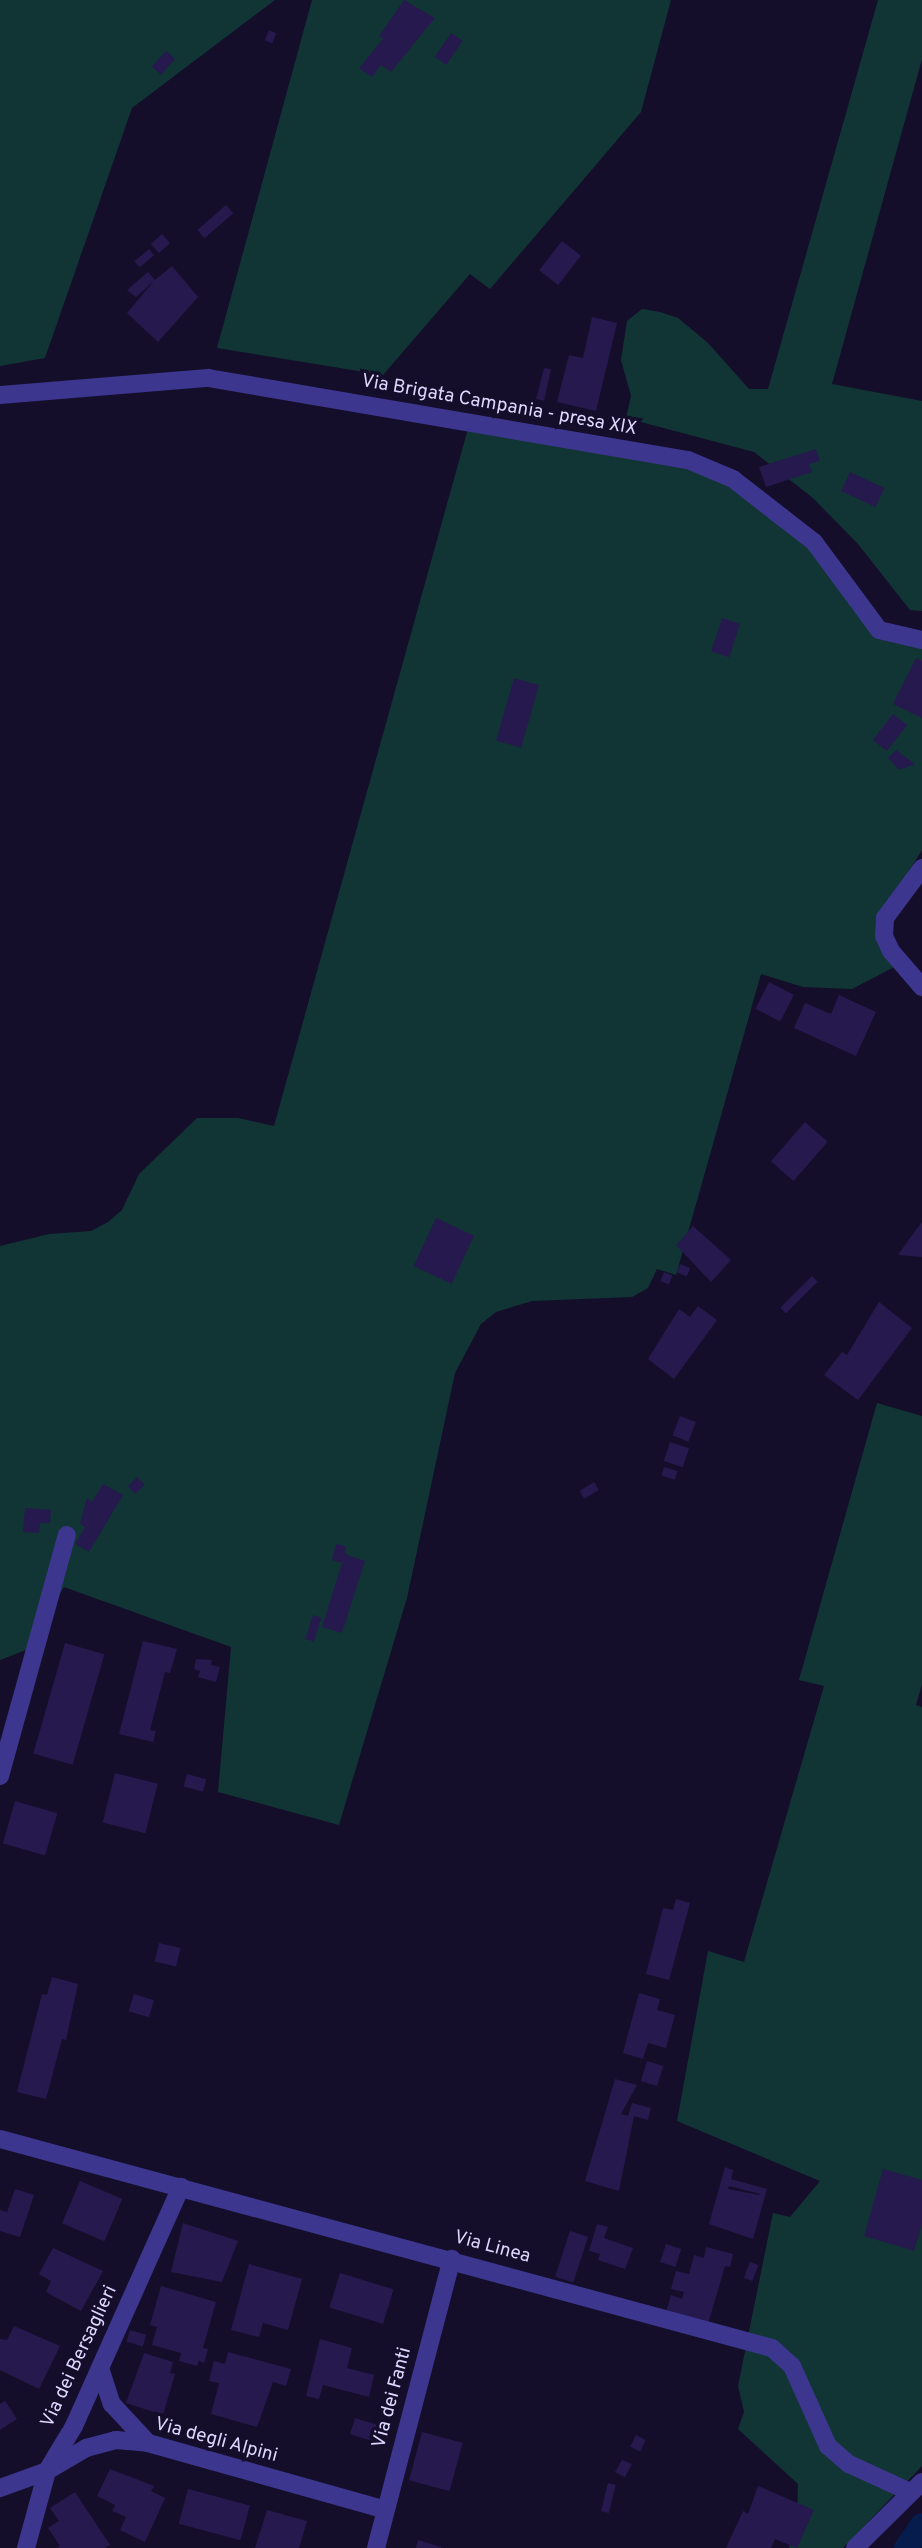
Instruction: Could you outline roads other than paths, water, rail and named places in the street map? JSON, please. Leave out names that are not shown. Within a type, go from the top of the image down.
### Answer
[{"type":"street","name":"Via Brigata Campania - presa XIX","points":[[0,395],[208,378],[688,460],[733,479],[814,542],[879,630],[922,640]]},
{"type":"street","points":[[922,868],[884,918],[884,936],[891,951],[922,987]]},
{"type":"street","points":[[0,1776],[67,1535]]},
{"type":"street","name":"Via Linea","points":[[0,2138],[772,2348],[792,2367],[828,2446],[849,2464],[915,2487]]},
{"type":"street","name":"Via dei Bersaglieri","points":[[26,2548],[47,2472],[74,2426],[181,2187]]},
{"type":"street","name":"Via dei Fanti","points":[[376,2548],[452,2259]]},
{"type":"street","points":[[100,2368],[111,2404],[148,2443]]},
{"type":"street","name":"Via degli Alpini","points":[[0,2488],[47,2472],[86,2448],[116,2440],[148,2443],[386,2510]]},
{"type":"street","points":[[855,2548],[915,2487]]},
{"type":"waterway","points":[[906,2548],[922,2525]]}]
